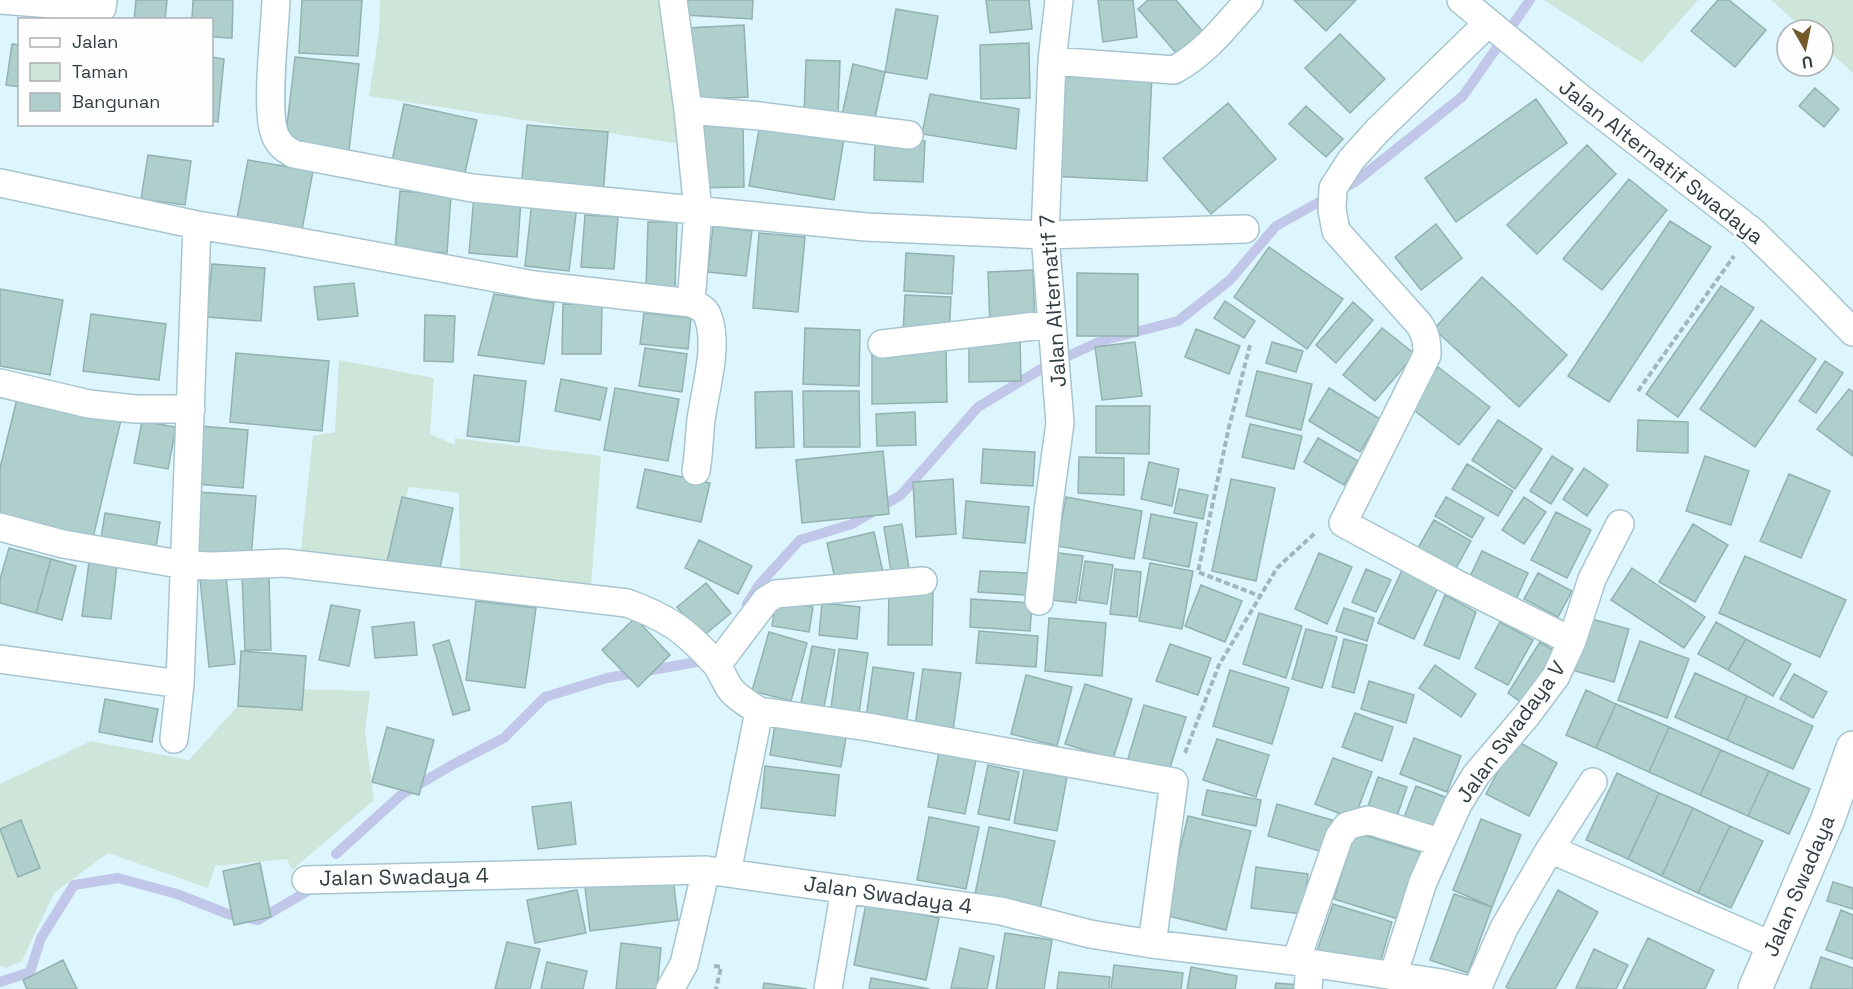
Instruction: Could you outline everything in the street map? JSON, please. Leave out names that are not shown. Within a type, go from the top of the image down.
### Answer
[{"type":"street","points":[[0,0],[102,8],[103,0]]},
{"type":"street","points":[[276,0],[271,104],[274,134],[282,147],[294,154],[472,188],[866,227],[1045,236],[1245,230]]},
{"type":"street","points":[[673,0],[688,110],[698,211],[691,303]]},
{"type":"street","name":"Jalan Alternatif 7","points":[[1039,601],[1060,423],[1045,236],[1052,61],[1059,0]]},
{"type":"street","points":[[1052,61],[1174,70],[1207,47],[1249,0]]},
{"type":"street","name":"Jalan Alternatif Swadaya","points":[[1461,0],[1579,97],[1752,231],[1853,332]]},
{"type":"street","points":[[1488,23],[1378,130],[1351,160],[1333,188],[1332,210],[1336,231],[1419,324],[1427,343],[1427,355],[1343,523],[1455,583],[1572,641]]},
{"type":"street","points":[[688,110],[760,116],[909,135]]},
{"type":"street","points":[[0,183],[197,225],[534,285],[691,303],[701,308],[708,316],[712,338],[696,471]]},
{"type":"street","points":[[174,739],[180,684],[197,225]]},
{"type":"street","points":[[882,344],[1052,324]]},
{"type":"street","points":[[0,383],[89,404],[135,409],[191,409]]},
{"type":"street","name":"Jalan Swadaya V","points":[[1393,976],[1423,882],[1458,804],[1476,775],[1527,715],[1556,676],[1572,641],[1592,579],[1620,525]]},
{"type":"street","points":[[0,527],[63,544],[185,565],[285,563],[627,603],[669,620],[717,665],[732,692],[759,711],[868,727],[1174,782],[1152,944]]},
{"type":"street","points":[[717,665],[766,600],[776,594],[923,581]]},
{"type":"street","points":[[0,659],[180,684]]},
{"type":"street","points":[[670,989],[684,964],[716,872],[759,711]]},
{"type":"street","name":"Jalan Swadaya","points":[[1755,989],[1828,819],[1853,748]]},
{"type":"street","points":[[1477,989],[1504,928],[1550,849],[1593,782]]},
{"type":"street","points":[[1305,971],[1339,837],[1347,826],[1368,820],[1439,842]]},
{"type":"street","points":[[1550,849],[1773,946]]},
{"type":"street","name":"Jalan Swadaya 4","points":[[306,880],[716,872],[1001,911],[1090,934],[1305,971],[1393,976],[1465,989]]},
{"type":"street","points":[[828,989],[845,889]]},
{"type":"path","points":[[1638,391],[1752,231]]},
{"type":"path","points":[[1251,345],[1229,427],[1198,573],[1260,596]]},
{"type":"path","points":[[1174,782],[1219,665],[1277,568],[1322,526],[1343,523]]},
{"type":"green space","points":[[380,0],[663,0],[681,144],[369,96],[379,32]]},
{"type":"green space","points":[[1544,0],[1698,0],[1642,63]]},
{"type":"green space","points":[[1771,0],[1853,0],[1853,73],[1835,57],[1835,18],[1791,18]]},
{"type":"green space","points":[[339,360],[434,378],[430,434],[455,445],[455,438],[601,456],[591,587],[460,570],[459,493],[409,487],[386,566],[300,558],[313,436],[335,432]]},
{"type":"green space","points":[[254,688],[370,691],[365,731],[374,800],[292,870],[287,859],[215,866],[208,888],[108,853],[54,893],[22,961],[6,968],[0,965],[0,784],[91,741],[189,760]]},
{"type":"building","points":[[136,0],[167,0],[165,18],[134,18]]},
{"type":"building","points":[[193,0],[233,0],[232,38],[213,37],[213,18],[192,18]]},
{"type":"building","points":[[302,0],[362,0],[358,56],[299,53]]},
{"type":"building","points":[[686,0],[753,0],[752,19],[685,15]]},
{"type":"building","points":[[986,0],[1029,0],[1032,29],[990,33]]},
{"type":"building","points":[[1098,0],[1133,0],[1137,37],[1103,42]]},
{"type":"building","points":[[1148,0],[1176,0],[1203,32],[1177,54],[1138,9]]},
{"type":"building","points":[[1294,0],[1356,0],[1326,31]]},
{"type":"building","points":[[1718,0],[1729,0],[1766,30],[1735,67],[1691,31]]},
{"type":"building","points":[[896,9],[938,16],[927,79],[885,72]]},
{"type":"building","points":[[744,25],[748,97],[689,100],[686,28]]},
{"type":"building","points":[[1340,34],[1385,79],[1350,113],[1305,68]]},
{"type":"building","points":[[1029,43],[1030,98],[981,99],[980,45]]},
{"type":"building","points":[[12,44],[18,45],[18,87],[6,85]]},
{"type":"building","points":[[213,57],[224,59],[218,122],[213,121]]},
{"type":"building","points":[[295,57],[359,64],[349,150],[285,143]]},
{"type":"building","points":[[806,60],[840,61],[838,115],[804,114]]},
{"type":"building","points":[[853,64],[885,72],[874,122],[842,115]]},
{"type":"building","points":[[1056,70],[1152,75],[1147,181],[1050,176]]},
{"type":"building","points":[[1815,88],[1839,109],[1824,127],[1799,106]]},
{"type":"building","points":[[930,94],[1019,109],[1016,149],[922,134]]},
{"type":"building","points":[[1536,99],[1567,143],[1456,222],[1425,178]]},
{"type":"building","points":[[1228,103],[1276,159],[1211,214],[1163,158]]},
{"type":"building","points":[[404,104],[477,120],[463,181],[391,166]]},
{"type":"building","points":[[1306,106],[1343,139],[1326,157],[1289,124]]},
{"type":"building","points":[[743,118],[744,187],[698,188],[698,119]]},
{"type":"building","points":[[761,118],[845,132],[834,200],[749,186]]},
{"type":"building","points":[[527,125],[608,132],[603,195],[521,188]]},
{"type":"building","points":[[875,140],[925,141],[923,182],[874,180]]},
{"type":"building","points":[[1587,145],[1616,174],[1537,254],[1507,225]]},
{"type":"building","points":[[148,155],[191,161],[185,205],[141,199]]},
{"type":"building","points":[[248,160],[313,171],[302,230],[237,218]]},
{"type":"building","points":[[1629,179],[1667,210],[1602,290],[1563,259]]},
{"type":"building","points":[[400,191],[451,195],[447,253],[395,249]]},
{"type":"building","points":[[474,196],[521,200],[517,257],[469,253]]},
{"type":"building","points":[[532,201],[577,206],[569,271],[525,266]]},
{"type":"building","points":[[585,215],[618,217],[614,269],[581,267]]},
{"type":"building","points":[[1670,221],[1711,247],[1609,402],[1568,376]]},
{"type":"building","points":[[648,222],[677,222],[675,289],[646,288]]},
{"type":"building","points":[[1436,224],[1462,258],[1421,290],[1395,257]]},
{"type":"building","points":[[713,226],[752,231],[746,276],[708,272]]},
{"type":"building","points":[[759,233],[805,237],[798,312],[753,308]]},
{"type":"building","points":[[1269,247],[1343,299],[1307,349],[1234,297]]},
{"type":"building","points":[[906,253],[954,256],[952,294],[904,291]]},
{"type":"building","points":[[212,264],[265,268],[261,321],[207,317]]},
{"type":"building","points":[[1033,270],[1035,325],[990,326],[988,272]]},
{"type":"building","points":[[1077,273],[1138,274],[1138,336],[1077,336]]},
{"type":"building","points":[[1482,277],[1567,355],[1519,407],[1434,329]]},
{"type":"building","points":[[354,283],[358,316],[318,320],[314,287]]},
{"type":"building","points":[[1721,286],[1754,308],[1678,417],[1646,394]]},
{"type":"building","points":[[0,289],[63,300],[50,375],[0,366]]},
{"type":"building","points":[[494,294],[554,303],[544,364],[478,355]]},
{"type":"building","points":[[905,295],[951,297],[949,336],[903,333]]},
{"type":"building","points":[[1225,301],[1255,321],[1244,338],[1214,318]]},
{"type":"building","points":[[1353,302],[1373,320],[1336,363],[1316,345]]},
{"type":"building","points":[[563,304],[602,305],[601,354],[562,354]]},
{"type":"building","points":[[644,313],[691,318],[688,349],[640,344]]},
{"type":"building","points":[[91,314],[166,324],[159,380],[83,371]]},
{"type":"building","points":[[425,315],[455,316],[453,362],[424,361]]},
{"type":"building","points":[[1761,320],[1816,359],[1755,447],[1700,409]]},
{"type":"building","points":[[805,328],[860,330],[859,386],[803,384]]},
{"type":"building","points":[[1382,328],[1415,354],[1375,401],[1343,375]]},
{"type":"building","points":[[1196,329],[1240,346],[1229,374],[1185,357]]},
{"type":"building","points":[[1020,337],[1021,381],[969,382],[969,338]]},
{"type":"building","points":[[1135,342],[1142,396],[1102,400],[1095,347]]},
{"type":"building","points":[[1272,342],[1303,351],[1296,372],[1266,363]]},
{"type":"building","points":[[645,348],[687,354],[682,392],[639,386]]},
{"type":"building","points":[[946,349],[947,402],[872,404],[872,350]]},
{"type":"building","points":[[236,353],[329,361],[322,431],[230,422]]},
{"type":"building","points":[[1825,361],[1843,373],[1816,413],[1799,401]]},
{"type":"building","points":[[1438,367],[1490,407],[1459,445],[1407,405]]},
{"type":"building","points":[[1257,371],[1312,384],[1301,430],[1246,416]]},
{"type":"building","points":[[474,375],[526,381],[519,442],[467,436]]},
{"type":"building","points":[[561,379],[607,388],[600,420],[555,411]]},
{"type":"building","points":[[615,388],[679,399],[668,461],[604,450]]},
{"type":"building","points":[[1329,388],[1380,419],[1360,452],[1309,421]]},
{"type":"building","points":[[1849,389],[1853,392],[1853,456],[1817,429]]},
{"type":"building","points":[[792,391],[794,447],[756,448],[755,392]]},
{"type":"building","points":[[803,391],[859,391],[860,447],[804,447]]},
{"type":"building","points":[[18,395],[121,420],[91,546],[0,524],[0,468]]},
{"type":"building","points":[[1096,406],[1150,406],[1149,454],[1096,453]]},
{"type":"building","points":[[915,412],[916,445],[877,446],[876,414]]},
{"type":"building","points":[[1498,420],[1542,449],[1515,489],[1472,460]]},
{"type":"building","points":[[1638,420],[1688,422],[1688,453],[1637,451]]},
{"type":"building","points":[[142,421],[176,427],[168,469],[134,463]]},
{"type":"building","points":[[1250,424],[1302,436],[1294,469],[1242,457]]},
{"type":"building","points":[[200,426],[248,430],[243,488],[196,484]]},
{"type":"building","points":[[1318,438],[1358,461],[1344,485],[1304,462]]},
{"type":"building","points":[[983,449],[1035,452],[1033,486],[981,483]]},
{"type":"building","points":[[883,451],[889,514],[802,523],[796,460]]},
{"type":"building","points":[[1552,456],[1573,469],[1551,504],[1530,491]]},
{"type":"building","points":[[1705,456],[1749,471],[1731,525],[1686,511]]},
{"type":"building","points":[[1079,457],[1124,458],[1124,495],[1078,493]]},
{"type":"building","points":[[1149,462],[1179,469],[1172,506],[1141,499]]},
{"type":"building","points":[[1467,464],[1513,491],[1498,516],[1452,489]]},
{"type":"building","points":[[1584,468],[1608,485],[1587,516],[1563,499]]},
{"type":"building","points":[[645,469],[710,483],[701,522],[637,508]]},
{"type":"building","points":[[1789,474],[1830,491],[1801,558],[1760,541]]},
{"type":"building","points":[[953,479],[956,534],[916,537],[913,482]]},
{"type":"building","points":[[1231,479],[1275,488],[1256,581],[1212,571]]},
{"type":"building","points":[[1179,489],[1208,495],[1203,519],[1174,513]]},
{"type":"building","points":[[198,492],[256,496],[251,558],[193,553]]},
{"type":"building","points":[[402,497],[453,508],[438,577],[386,566]]},
{"type":"building","points":[[1066,497],[1142,511],[1134,559],[1057,546]]},
{"type":"building","points":[[1446,497],[1484,518],[1472,538],[1435,516]]},
{"type":"building","points":[[1524,497],[1546,512],[1524,544],[1502,530]]},
{"type":"building","points":[[966,501],[1029,507],[1025,543],[963,538]]},
{"type":"building","points":[[1556,512],[1591,530],[1567,578],[1531,560]]},
{"type":"building","points":[[105,513],[160,522],[155,553],[100,544]]},
{"type":"building","points":[[1151,514],[1197,523],[1189,567],[1143,558]]},
{"type":"building","points":[[1434,520],[1471,541],[1454,572],[1416,551]]},
{"type":"building","points":[[902,524],[910,575],[892,578],[884,527]]},
{"type":"building","points":[[1693,524],[1728,545],[1695,602],[1659,582]]},
{"type":"building","points":[[874,532],[884,577],[837,588],[827,543]]},
{"type":"building","points":[[699,540],[752,566],[738,594],[685,568]]},
{"type":"building","points":[[9,548],[51,559],[36,613],[0,603],[0,579]]},
{"type":"building","points":[[1482,551],[1528,573],[1513,606],[1467,583]]},
{"type":"building","points":[[1051,552],[1083,556],[1076,603],[1044,599]]},
{"type":"building","points":[[1319,553],[1352,567],[1327,624],[1295,609]]},
{"type":"building","points":[[1745,556],[1846,600],[1820,657],[1719,613]]},
{"type":"building","points":[[51,559],[76,566],[62,620],[36,613]]},
{"type":"building","points":[[1085,561],[1113,565],[1107,604],[1079,600]]},
{"type":"building","points":[[89,562],[117,565],[111,619],[82,616]]},
{"type":"building","points":[[1150,563],[1193,571],[1182,629],[1139,621]]},
{"type":"building","points":[[1403,568],[1439,585],[1414,639],[1378,623]]},
{"type":"building","points":[[1632,568],[1705,617],[1684,648],[1611,600]]},
{"type":"building","points":[[1115,569],[1141,572],[1137,617],[1110,614]]},
{"type":"building","points":[[1366,569],[1391,580],[1376,612],[1352,602]]},
{"type":"building","points":[[980,571],[1027,573],[1026,595],[978,592]]},
{"type":"building","points":[[1538,573],[1572,591],[1558,617],[1524,599]]},
{"type":"building","points":[[226,576],[235,664],[209,667],[200,579]]},
{"type":"building","points":[[242,576],[269,576],[271,650],[245,650]]},
{"type":"building","points":[[706,583],[731,613],[702,637],[677,607]]},
{"type":"building","points":[[1201,585],[1242,601],[1225,642],[1185,626]]},
{"type":"building","points":[[889,590],[933,591],[932,645],[888,645]]},
{"type":"building","points":[[1445,595],[1476,612],[1459,659],[1424,645]]},
{"type":"building","points":[[971,599],[1032,603],[1030,631],[970,627]]},
{"type":"building","points":[[476,601],[536,608],[525,688],[466,680]]},
{"type":"building","points":[[776,601],[813,607],[809,632],[772,626]]},
{"type":"building","points":[[822,603],[860,607],[857,639],[819,635]]},
{"type":"building","points":[[331,605],[360,610],[349,666],[319,660]]},
{"type":"building","points":[[1344,608],[1374,618],[1367,641],[1336,631]]},
{"type":"building","points":[[1259,613],[1302,626],[1286,678],[1243,664]]},
{"type":"building","points":[[635,618],[670,655],[638,687],[602,650]]},
{"type":"building","points":[[1049,618],[1106,623],[1102,676],[1045,671]]},
{"type":"building","points":[[1588,618],[1629,629],[1614,682],[1572,670]]},
{"type":"building","points":[[414,622],[417,655],[375,658],[372,627]]},
{"type":"building","points":[[1500,622],[1533,640],[1508,685],[1475,668]]},
{"type":"building","points":[[1716,622],[1746,639],[1728,670],[1698,654]]},
{"type":"building","points":[[1306,629],[1337,637],[1322,688],[1292,679]]},
{"type":"building","points":[[979,631],[1038,636],[1036,667],[976,663]]},
{"type":"building","points":[[769,632],[807,643],[791,701],[752,691]]},
{"type":"building","points":[[1344,639],[1367,645],[1354,693],[1332,687]]},
{"type":"building","points":[[1746,639],[1791,664],[1773,696],[1728,670]]},
{"type":"building","points":[[449,640],[470,710],[453,715],[433,645]]},
{"type":"building","points":[[1640,641],[1689,659],[1667,718],[1618,700]]},
{"type":"building","points":[[1540,642],[1558,653],[1525,705],[1508,693]]},
{"type":"building","points":[[1170,644],[1211,658],[1198,695],[1156,681]]},
{"type":"building","points":[[812,646],[835,650],[824,707],[801,703]]},
{"type":"building","points":[[839,649],[868,653],[859,713],[831,708]]},
{"type":"building","points":[[241,651],[306,656],[302,710],[238,706]]},
{"type":"building","points":[[1435,665],[1476,694],[1461,717],[1419,688]]},
{"type":"building","points":[[873,667],[914,673],[906,724],[866,718]]},
{"type":"building","points":[[923,669],[961,673],[953,731],[915,726]]},
{"type":"building","points":[[1230,670],[1289,688],[1272,744],[1213,726]]},
{"type":"building","points":[[1695,673],[1747,696],[1727,740],[1675,717]]},
{"type":"building","points":[[1794,674],[1827,692],[1813,718],[1780,699]]},
{"type":"building","points":[[1026,675],[1072,687],[1057,746],[1011,734]]},
{"type":"building","points":[[1369,681],[1414,695],[1406,723],[1361,709]]},
{"type":"building","points":[[1085,684],[1132,699],[1113,759],[1065,744]]},
{"type":"building","points":[[1586,690],[1616,704],[1596,748],[1566,735]]},
{"type":"building","points":[[1747,696],[1813,726],[1793,769],[1727,740]]},
{"type":"building","points":[[105,699],[158,709],[152,742],[99,732]]},
{"type":"building","points":[[1616,704],[1669,727],[1649,772],[1596,748]]},
{"type":"building","points":[[1144,705],[1186,717],[1168,774],[1127,762]]},
{"type":"building","points":[[1355,713],[1393,727],[1382,761],[1342,747]]},
{"type":"building","points":[[776,719],[847,732],[841,767],[770,755]]},
{"type":"building","points":[[387,727],[434,740],[419,795],[372,782]]},
{"type":"building","points":[[1669,727],[1721,750],[1700,795],[1649,772]]},
{"type":"building","points":[[1414,738],[1461,756],[1447,792],[1400,774]]},
{"type":"building","points":[[1217,739],[1269,755],[1256,797],[1203,780]]},
{"type":"building","points":[[1515,740],[1557,763],[1529,816],[1486,794]]},
{"type":"building","points":[[1721,750],[1769,771],[1748,816],[1700,795]]},
{"type":"building","points":[[939,752],[976,760],[965,814],[928,807]]},
{"type":"building","points":[[1333,758],[1372,772],[1354,819],[1315,804]]},
{"type":"building","points":[[988,765],[1019,772],[1009,820],[978,814]]},
{"type":"building","points":[[765,766],[839,775],[835,816],[761,808]]},
{"type":"building","points":[[1024,769],[1067,777],[1057,831],[1014,823]]},
{"type":"building","points":[[1769,771],[1810,789],[1789,834],[1748,816]]},
{"type":"building","points":[[1617,773],[1659,793],[1628,859],[1586,840]]},
{"type":"building","points":[[1378,777],[1407,787],[1395,822],[1366,812]]},
{"type":"building","points":[[1416,786],[1448,798],[1435,831],[1403,820]]},
{"type":"building","points":[[1207,790],[1261,800],[1256,826],[1202,815]]},
{"type":"building","points":[[1659,793],[1693,808],[1662,876],[1628,859]]},
{"type":"building","points":[[571,802],[576,844],[538,849],[532,807]]},
{"type":"building","points":[[1277,804],[1332,820],[1323,852],[1268,836]]},
{"type":"building","points":[[1693,808],[1730,826],[1698,893],[1662,876]]},
{"type":"building","points":[[1188,816],[1251,831],[1226,930],[1164,915]]},
{"type":"building","points":[[929,817],[979,827],[966,889],[917,880]]},
{"type":"building","points":[[1481,819],[1521,835],[1492,907],[1453,890]]},
{"type":"building","points":[[21,820],[40,868],[18,877],[0,829]]},
{"type":"building","points":[[1730,826],[1763,841],[1731,908],[1698,893]]},
{"type":"building","points":[[989,827],[1055,841],[1040,908],[975,894]]},
{"type":"building","points":[[1354,832],[1420,852],[1398,919],[1334,899]]},
{"type":"building","points":[[260,863],[271,917],[234,925],[223,871]]},
{"type":"building","points":[[1256,867],[1308,874],[1303,914],[1251,908]]},
{"type":"building","points":[[673,877],[678,920],[590,931],[585,887]]},
{"type":"building","points":[[1833,882],[1853,888],[1853,909],[1827,901]]},
{"type":"building","points":[[577,890],[586,933],[535,943],[527,900]]},
{"type":"building","points":[[1558,890],[1598,912],[1555,989],[1510,989],[1506,987]]},
{"type":"building","points":[[1454,894],[1492,907],[1468,973],[1430,960]]},
{"type":"building","points":[[866,904],[939,918],[926,980],[854,965]]},
{"type":"building","points":[[1333,904],[1392,922],[1378,970],[1317,951]]},
{"type":"building","points":[[1841,910],[1853,915],[1853,959],[1826,950]]},
{"type":"building","points":[[1005,933],[1052,940],[1044,989],[996,989]]},
{"type":"building","points":[[1648,938],[1714,970],[1705,989],[1623,989]]},
{"type":"building","points":[[507,942],[540,949],[530,989],[495,989]]},
{"type":"building","points":[[621,943],[661,948],[657,989],[616,989]]},
{"type":"building","points":[[960,948],[994,956],[987,989],[951,988]]},
{"type":"building","points":[[1594,949],[1628,965],[1616,989],[1576,988]]},
{"type":"building","points":[[1821,957],[1853,968],[1853,989],[1810,989]]},
{"type":"building","points":[[63,960],[77,989],[27,989],[23,980]]},
{"type":"building","points":[[547,962],[587,971],[583,989],[541,989]]},
{"type":"building","points":[[1114,965],[1183,973],[1181,989],[1111,989]]},
{"type":"building","points":[[1191,967],[1237,976],[1235,989],[1187,989]]},
{"type":"building","points":[[1059,972],[1110,977],[1109,989],[1057,989]]},
{"type":"building","points":[[871,978],[930,989],[869,989]]},
{"type":"building","points":[[764,983],[807,989],[763,989]]},
{"type":"building","points":[[1276,983],[1300,985],[1300,989],[1275,989]]},
{"type":"waterway","points":[[747,604],[759,585],[800,540],[852,524],[901,495],[978,407],[1046,366],[1101,341],[1178,321],[1230,280],[1276,226],[1355,182],[1463,96],[1530,0]]},
{"type":"waterway","points":[[336,854],[401,795],[504,738],[545,697],[607,678],[702,661],[707,656]]},
{"type":"waterway","points":[[0,982],[30,972],[41,938],[74,885],[118,878],[177,894],[228,914],[258,920],[308,891]]}]
